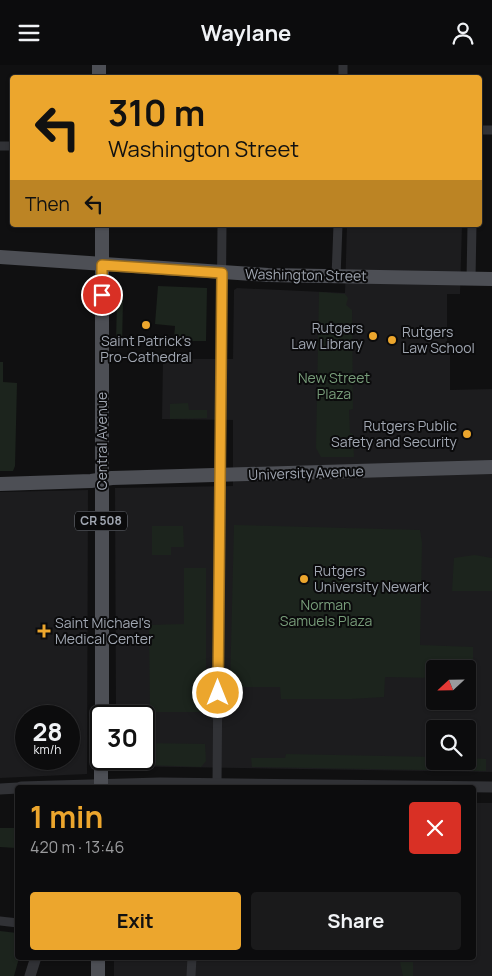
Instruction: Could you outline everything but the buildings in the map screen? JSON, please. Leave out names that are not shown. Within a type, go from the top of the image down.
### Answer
[{"type":"main road","name":"Central Avenue","points":[[102,227],[102,705]]},
{"type":"main road","name":"Washington Street","points":[[0,257],[222,273],[492,279]]},
{"type":"main road","name":"University Avenue","points":[[0,484],[492,467]]},
{"type":"main road","points":[[100,785],[101,770]]},
{"type":"main road","points":[[98,960],[98,976]]},
{"type":"street","points":[[217,783],[222,227]]},
{"type":"street","points":[[336,277],[338,227]]},
{"type":"street","points":[[471,279],[472,227]]},
{"type":"street","points":[[202,785],[217,783],[287,785]]},
{"type":"street","points":[[476,787],[492,787]]},
{"type":"street","points":[[0,789],[15,788]]},
{"type":"street","points":[[0,921],[15,923]]},
{"type":"street","points":[[30,976],[35,960]]},
{"type":"street","points":[[192,960],[192,976]]},
{"type":"shaded area","name":"Rutgers University Newark","points":[[347,227],[462,227],[460,294],[447,294],[447,349],[450,350],[450,390],[492,389],[492,772],[155,767],[155,705],[116,705],[115,488],[233,486],[233,420],[162,419],[163,359],[233,359],[234,290],[237,288],[345,293]]},
{"type":"shaded area","name":"Saint Michael's Medical Center","points":[[88,490],[87,774],[0,778],[0,492]]},
{"type":"shaded area","points":[[476,803],[492,803],[492,976],[114,976],[114,960],[476,960]]},
{"type":"green space","points":[[158,286],[207,288],[206,341],[174,339],[175,326],[155,324]]},
{"type":"green space","name":"New Street Plaza","points":[[319,292],[345,294],[348,298],[346,305],[352,310],[353,409],[349,410],[354,457],[321,457],[316,448]]},
{"type":"green space","points":[[117,299],[123,299],[122,344],[116,344]]},
{"type":"green space","points":[[0,362],[3,362],[3,382],[17,383],[15,466],[13,471],[0,471]]},
{"type":"green space","points":[[188,403],[189,410],[207,410],[207,418],[170,419],[170,404]]},
{"type":"green space","name":"Norman Samuels Plaza","points":[[234,525],[420,530],[422,543],[420,645],[473,647],[473,660],[426,660],[426,678],[385,677],[384,697],[281,699],[280,687],[230,687]]},
{"type":"green space","points":[[152,526],[183,526],[184,547],[171,547],[171,555],[152,555]]},
{"type":"green space","points":[[475,555],[492,558],[492,591],[452,591],[454,558]]},
{"type":"green space","points":[[184,568],[206,568],[206,712],[155,712],[155,705],[150,705],[149,625],[184,624]]},
{"type":"green space","points":[[155,743],[205,744],[206,761],[201,767],[155,765]]},
{"type":"green space","points":[[286,754],[426,757],[426,770],[252,767],[251,758],[285,758]]},
{"type":"green space","points":[[476,758],[486,759],[486,771],[428,770],[476,770]]},
{"type":"green space","points":[[0,828],[15,828],[15,848],[0,847]]},
{"type":"green space","points":[[0,931],[15,933],[15,960],[18,960],[14,976],[0,976]]},
{"type":"green space","points":[[400,962],[413,962],[413,976],[403,976]]},
{"type":"place","name":"Saint Patrick's Pro-Cathedral","points":[[146,325]]},
{"type":"place","name":"Rutgers Law Library","points":[[373,336]]},
{"type":"place","name":"Rutgers Law School","points":[[392,340]]},
{"type":"place","name":"Rutgers Public Safety and Security","points":[[467,434]]},
{"type":"place","name":"Rutgers University Newark","points":[[304,579]]},
{"type":"place","name":"Saint Michael's Medical Center","points":[[44,631]]},
{"type":"route","points":[[102,295],[102,265],[222,273],[218,693]]}]
